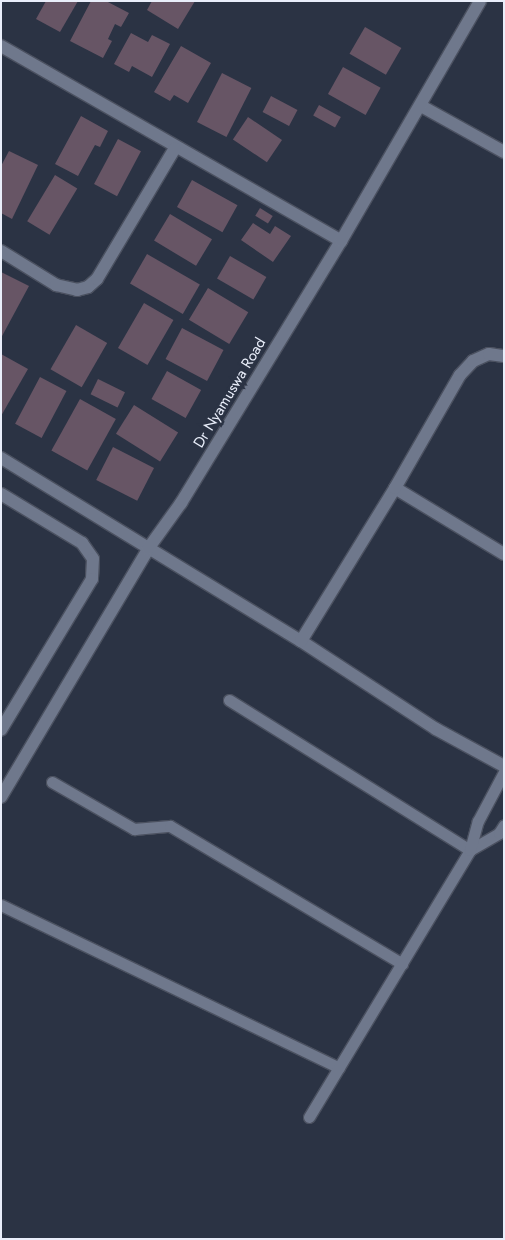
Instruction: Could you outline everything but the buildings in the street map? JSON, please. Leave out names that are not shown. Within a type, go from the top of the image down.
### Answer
[{"type":"street","name":"Dr Nyamuswa Road","points":[[1,797],[148,549],[181,503],[341,241],[421,106],[480,1]]},
{"type":"street","points":[[1,46],[175,148],[341,241]]},
{"type":"street","points":[[421,106],[504,152]]},
{"type":"street","points":[[1,251],[56,285],[77,290],[88,287],[97,279],[175,148]]},
{"type":"street","points":[[301,641],[395,488],[460,376],[473,361],[489,354],[504,356]]},
{"type":"street","points":[[1,458],[301,641],[436,729],[504,766]]},
{"type":"street","points":[[395,488],[504,554]]},
{"type":"street","points":[[1,494],[82,543],[93,559],[92,579],[1,730]]},
{"type":"lane","points":[[228,700],[470,850]]},
{"type":"lane","points":[[309,1117],[470,850],[478,821],[504,772]]},
{"type":"lane","points":[[52,782],[134,829],[170,826],[402,964]]},
{"type":"lane","points":[[470,850],[499,833],[504,826]]},
{"type":"lane","points":[[1,905],[339,1068]]}]
